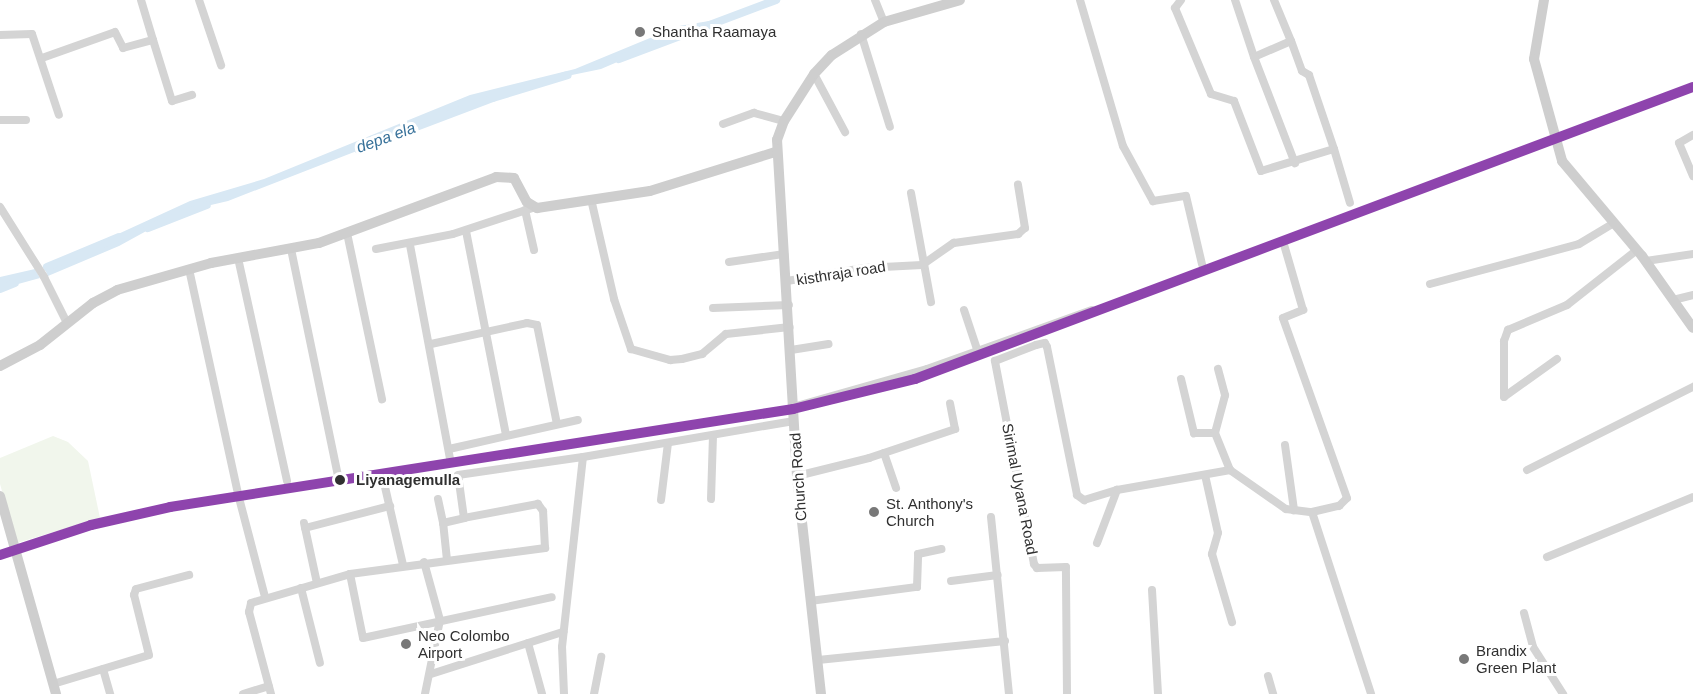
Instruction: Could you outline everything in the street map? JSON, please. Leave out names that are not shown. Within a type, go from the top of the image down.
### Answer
[{"type":"street","points":[[141,0],[172,101],[192,95]]},
{"type":"street","points":[[199,0],[221,65]]},
{"type":"street","points":[[875,0],[884,22]]},
{"type":"street","name":"Church Road","points":[[821,694],[797,476],[788,281],[776,152],[784,121],[814,74],[861,34],[884,22],[960,0]]},
{"type":"street","points":[[1080,0],[1089,24],[1113,124],[1123,146],[1153,201],[1186,196],[1202,264]]},
{"type":"street","points":[[1181,0],[1175,8],[1211,94],[1234,101],[1261,171],[1295,163],[1334,149]]},
{"type":"street","points":[[1235,0],[1254,57],[1295,163]]},
{"type":"street","points":[[1275,0],[1302,70],[1309,75],[1350,203]]},
{"type":"street","points":[[1544,0],[1534,58],[1562,161],[1646,261],[1693,328]]},
{"type":"street","points":[[42,58],[115,32],[123,48],[153,40]]},
{"type":"street","points":[[0,36],[32,34],[42,58],[59,115]]},
{"type":"street","points":[[861,34],[890,127]]},
{"type":"street","points":[[1254,57],[1291,41]]},
{"type":"street","points":[[814,74],[844,132]]},
{"type":"street","points":[[723,124],[754,113],[784,121]]},
{"type":"street","points":[[0,120],[26,120]]},
{"type":"street","points":[[1693,135],[1679,143],[1693,176]]},
{"type":"street","points":[[376,249],[410,245],[466,231],[528,209],[650,191],[776,152]]},
{"type":"street","points":[[0,366],[24,356],[117,290],[189,269],[291,249],[347,233],[496,177],[514,178],[528,209],[534,250]]},
{"type":"street","points":[[922,265],[954,243],[1023,232],[1018,185]]},
{"type":"street","points":[[911,193],[922,265],[931,302]]},
{"type":"street","points":[[591,199],[614,299],[631,349],[670,360],[702,354],[726,334],[790,327]]},
{"type":"street","points":[[0,207],[44,277],[68,323]]},
{"type":"street","points":[[1430,284],[1579,244],[1614,223]]},
{"type":"street","points":[[466,231],[506,435]]},
{"type":"street","points":[[347,233],[382,399]]},
{"type":"street","points":[[1218,369],[1225,395],[1215,433],[1230,470],[1258,492],[1294,510],[1312,512],[1339,506],[1347,498],[1286,332],[1283,318],[1304,310],[1283,241]]},
{"type":"street","points":[[410,245],[431,344],[450,459]]},
{"type":"street","points":[[291,249],[338,476]]},
{"type":"street","points":[[1557,359],[1504,397],[1504,341],[1508,330],[1566,305],[1637,250]]},
{"type":"street","points":[[729,262],[784,254]]},
{"type":"street","points":[[1646,261],[1693,254]]},
{"type":"street","points":[[238,258],[287,481]]},
{"type":"street","name":"kisthraja road","points":[[788,281],[894,265],[922,265]]},
{"type":"street","points":[[189,269],[238,494],[265,597]]},
{"type":"street","points":[[1673,300],[1693,295]]},
{"type":"street","points":[[713,308],[789,305]]},
{"type":"street","points":[[964,310],[978,352]]},
{"type":"street","points":[[793,407],[978,352],[1092,310]]},
{"type":"street","points":[[431,344],[527,323],[537,325],[557,424]]},
{"type":"street","name":"Sirimal Uyana Road","points":[[1067,694],[1066,567],[1036,568],[1034,564],[995,361],[1045,343],[1077,495],[1084,500],[1117,490]]},
{"type":"street","points":[[790,350],[829,344]]},
{"type":"street","points":[[1181,379],[1194,433],[1215,433]]},
{"type":"street","points":[[1527,470],[1693,387]]},
{"type":"street","points":[[797,476],[884,453],[955,429],[951,403]]},
{"type":"street","points":[[449,449],[578,420]]},
{"type":"street","points":[[464,518],[458,475],[583,457],[794,421]]},
{"type":"street","points":[[711,499],[713,436]]},
{"type":"street","points":[[661,500],[668,443]]},
{"type":"street","points":[[1285,445],[1294,510]]},
{"type":"street","points":[[884,453],[896,488]]},
{"type":"street","points":[[564,694],[563,632],[583,457]]},
{"type":"street","points":[[1097,543],[1117,490],[1230,470]]},
{"type":"street","points":[[1205,475],[1218,532],[1212,554],[1232,622]]},
{"type":"street","points":[[386,487],[403,565]]},
{"type":"street","points":[[0,496],[55,689],[103,669],[149,656],[134,595],[136,589],[189,575]]},
{"type":"street","points":[[1546,557],[1693,497]]},
{"type":"street","points":[[438,499],[447,560]]},
{"type":"street","points":[[243,694],[270,690],[249,612],[251,603],[265,597],[350,574],[424,562],[545,548],[543,511],[538,504],[443,523]]},
{"type":"street","points":[[317,584],[305,526],[390,506]]},
{"type":"street","points":[[1312,512],[1371,694]]},
{"type":"street","points":[[991,517],[1005,641],[1008,694]]},
{"type":"street","points":[[810,601],[917,587],[918,554],[941,549]]},
{"type":"street","points":[[424,562],[440,620],[431,674],[425,694]]},
{"type":"street","points":[[350,574],[363,638],[552,597]]},
{"type":"street","points":[[951,581],[998,575]]},
{"type":"street","points":[[301,588],[320,663]]},
{"type":"street","points":[[1152,590],[1158,694]]},
{"type":"street","points":[[1524,613],[1533,647],[1563,694]]},
{"type":"street","points":[[431,674],[563,632]]},
{"type":"street","points":[[818,660],[1005,641]]},
{"type":"street","points":[[528,643],[542,694]]},
{"type":"street","points":[[594,694],[601,657]]},
{"type":"street","points":[[103,669],[110,694]]},
{"type":"street","points":[[1268,676],[1273,694]]},
{"type":"shaded area","points":[[53,436],[68,442],[88,461],[100,518],[17,543],[0,484],[0,458]]},
{"type":"water","points":[[715,20],[601,69],[543,81],[493,98],[228,201],[181,212],[119,246],[48,276],[44,268],[190,201],[264,179],[470,95],[575,69],[679,26]]},
{"type":"water","points":[[35,269],[40,278],[0,289],[0,277]]},
{"type":"waterway","name":"depa ela","points":[[619,59],[776,0]]},
{"type":"waterway","name":"depa ela","points":[[358,149],[493,98],[568,75]]},
{"type":"waterway","name":"depa ela","points":[[148,228],[207,205]]},
{"type":"waterway","name":"depa ela","points":[[47,267],[119,237]]},
{"type":"waterway","name":"depa ela","points":[[0,289],[15,283]]},
{"type":"transit line","points":[[0,555],[91,525],[170,507],[793,409],[915,379],[1693,87]]},
{"type":"place","name":"Shantha Raamaya","points":[[640,32]]},
{"type":"place","name":"Liyanagemulla","points":[[340,480]]},
{"type":"place","name":"St. Anthony's Church","points":[[874,512]]},
{"type":"place","name":"Neo Colombo Airport","points":[[406,644]]},
{"type":"place","name":"Brandix Green Plant","points":[[1464,659]]}]
